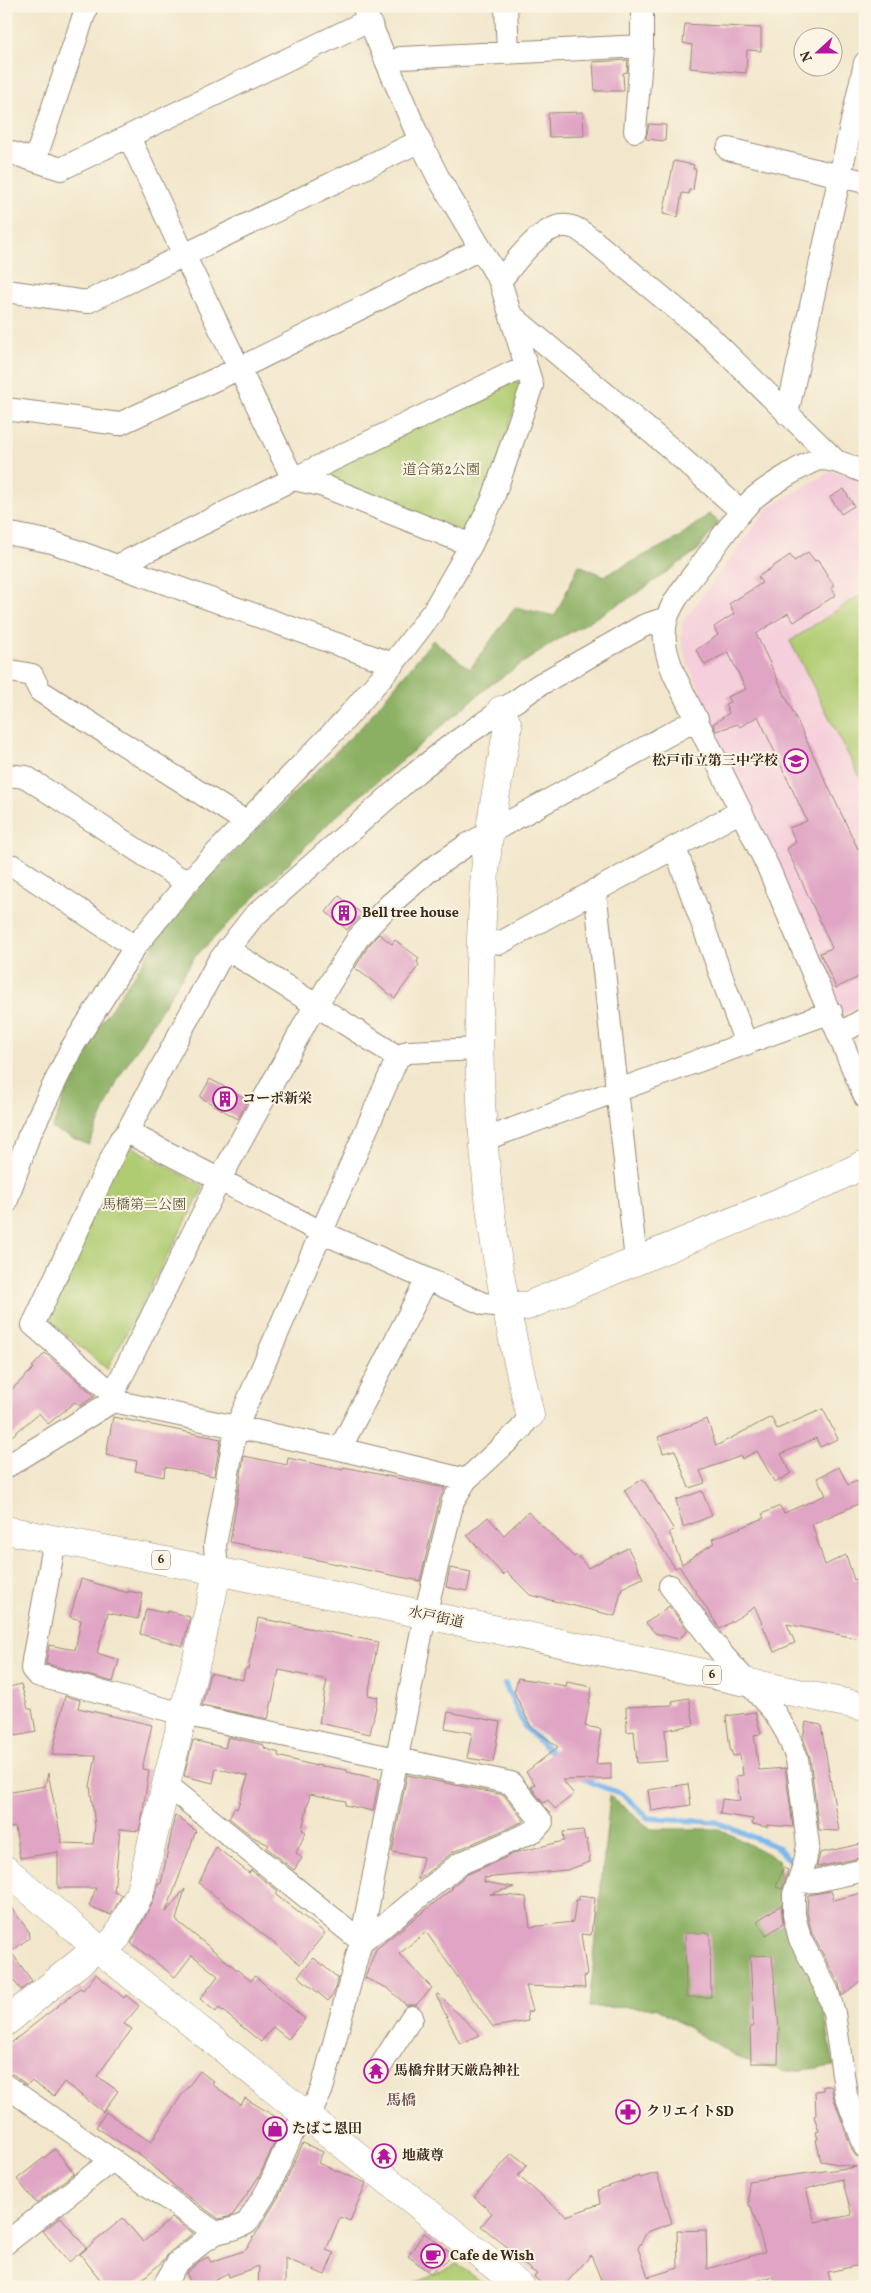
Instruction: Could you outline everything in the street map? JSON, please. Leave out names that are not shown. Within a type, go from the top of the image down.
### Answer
[{"type":"main road","points":[[501,710],[508,726],[484,885],[479,1049],[483,1140],[492,1229],[505,1306],[530,1415]]},
{"type":"main road","points":[[505,1306],[527,1306],[865,1164]]},
{"type":"main road","name":"水戸街道","points":[[6,1530],[217,1571],[865,1707]]},
{"type":"main road","points":[[6,2022],[96,1949],[104,1952],[117,1937],[139,1895],[217,1571]]},
{"type":"main road","points":[[6,1870],[100,1950],[521,2287]]},
{"type":"street","points":[[506,6],[508,53]]},
{"type":"street","points":[[635,131],[642,46],[642,6]]},
{"type":"street","points":[[34,160],[88,8]]},
{"type":"street","points":[[6,151],[62,169],[129,137],[366,13],[420,141],[438,177],[500,281],[532,384],[492,501],[471,545],[434,610],[393,664],[312,756],[187,883],[135,947],[71,1049],[28,1138],[6,1203]]},
{"type":"street","points":[[388,64],[402,58],[642,46]]},
{"type":"street","points":[[787,414],[865,63]]},
{"type":"street","points":[[129,137],[292,479]]},
{"type":"street","points":[[6,291],[87,302],[420,141]]},
{"type":"street","points":[[728,149],[865,182]]},
{"type":"street","points":[[500,281],[536,238],[556,228],[571,226],[589,237],[708,335],[837,462]]},
{"type":"street","points":[[6,409],[118,424],[240,368],[480,249]]},
{"type":"street","points":[[511,315],[741,511]]},
{"type":"street","points":[[117,566],[526,366]]},
{"type":"street","points":[[865,472],[837,462],[819,459],[765,489],[741,511],[684,588],[667,618],[665,651],[674,674],[768,867],[865,1097]]},
{"type":"street","points":[[292,479],[321,485],[471,545]]},
{"type":"street","points":[[6,533],[52,542],[393,664]]},
{"type":"street","points":[[466,1480],[340,1449],[236,1428],[113,1398],[33,1325],[120,1140],[127,1132],[207,981],[227,949],[253,917],[417,772],[501,710],[539,685],[643,626],[667,618]]},
{"type":"street","points":[[6,670],[32,675],[40,691],[246,822]]},
{"type":"street","points":[[6,1467],[113,1398],[220,1179],[316,1005],[358,938],[389,905],[430,870],[491,831],[697,719]]},
{"type":"street","points":[[6,775],[26,777],[187,883]]},
{"type":"street","points":[[482,940],[500,943],[741,811]]},
{"type":"street","points":[[675,848],[746,1044]]},
{"type":"street","points":[[6,866],[14,866],[135,947]]},
{"type":"street","points":[[595,890],[636,1261]]},
{"type":"street","points":[[227,949],[398,1057]]},
{"type":"street","points":[[483,1140],[830,1012]]},
{"type":"street","points":[[839,1034],[865,1020]]},
{"type":"street","points":[[217,1571],[215,1545],[236,1428],[398,1057],[408,1052],[479,1049]]},
{"type":"street","points":[[127,1132],[321,1232],[484,1304],[505,1306]]},
{"type":"street","points":[[340,1449],[427,1279]]},
{"type":"street","points":[[163,2287],[178,2263],[204,2241],[216,2233],[247,2223],[268,2189],[293,2132],[313,2108],[322,2089],[361,1941],[425,1615],[453,1501],[466,1480],[521,1429],[530,1415]]},
{"type":"street","points":[[55,1540],[33,1660],[32,1669],[37,1675],[183,1714],[511,1783],[542,1822],[534,1831],[459,1864],[385,1925],[361,1941]]},
{"type":"street","points":[[670,1586],[775,1714],[788,1735],[798,1759],[808,1845],[794,1894],[794,1916],[800,1939],[827,1990],[834,2013],[846,2095],[865,2147]]},
{"type":"street","points":[[166,1784],[361,1941]]},
{"type":"street","points":[[801,1872],[815,1881],[865,1870]]},
{"type":"street","points":[[380,2067],[412,2017]]},
{"type":"street","points":[[6,2086],[216,2233]]},
{"type":"street","points":[[6,2243],[112,2160]]},
{"type":"shaded area","name":"松戸市立第三中学校","points":[[831,471],[865,480],[865,1002],[843,1014],[770,846],[699,706],[704,698],[688,665],[681,639],[683,621],[768,508]]},
{"type":"green space","name":"道合第2公園","points":[[516,380],[521,387],[504,442],[480,506],[463,532],[330,479],[326,471]]},
{"type":"green space","points":[[709,514],[719,522],[698,550],[636,594],[554,642],[490,685],[331,821],[194,958],[119,1077],[89,1145],[52,1129],[67,1090],[97,1029],[184,902],[363,725],[433,640],[470,669],[515,607],[555,616],[579,565],[604,576],[676,539]]},
{"type":"green space","points":[[865,592],[865,787],[790,641]]},
{"type":"green space","name":"馬橋第二公園","points":[[124,1142],[204,1187],[107,1369],[44,1316]]},
{"type":"green space","points":[[610,1796],[651,1829],[719,1829],[778,1859],[786,1901],[823,2004],[834,2066],[785,2072],[739,2058],[655,2008],[589,2007]]},
{"type":"green space","points":[[457,2264],[487,2287],[407,2287]]},
{"type":"building","points":[[685,24],[761,28],[761,51],[747,50],[746,73],[690,68],[692,45],[683,43]]},
{"type":"building","points":[[628,60],[627,72],[623,73],[624,91],[595,91],[593,62]]},
{"type":"building","points":[[583,112],[584,136],[549,137],[548,113]]},
{"type":"building","points":[[649,124],[666,125],[665,141],[646,139]]},
{"type":"building","points":[[674,161],[694,165],[693,169],[696,169],[693,190],[689,190],[689,194],[682,193],[678,217],[663,214]]},
{"type":"building","points":[[844,489],[854,506],[841,514],[830,497]]},
{"type":"building","points":[[808,552],[815,561],[818,560],[834,586],[831,588],[836,595],[794,622],[788,613],[756,634],[858,849],[865,846],[865,974],[836,988],[820,953],[832,948],[787,849],[796,842],[789,828],[807,821],[758,716],[740,727],[738,724],[716,731],[713,724],[729,713],[725,704],[730,702],[727,697],[746,689],[728,652],[705,665],[696,650],[718,635],[714,627],[734,614],[729,604],[762,583],[758,577],[790,555],[794,561]]},
{"type":"building","name":"Bell tree house","points":[[339,896],[362,914],[347,930],[326,912]]},
{"type":"building","points":[[379,934],[392,944],[395,940],[419,958],[417,962],[419,965],[395,998],[355,968],[368,946]]},
{"type":"building","name":"コーポ新栄","points":[[210,1079],[248,1100],[238,1119],[200,1097]]},
{"type":"building","points":[[45,1353],[95,1396],[80,1406],[75,1402],[48,1424],[39,1413],[6,1441],[6,1395],[34,1368],[32,1367]]},
{"type":"building","points":[[823,1409],[838,1439],[820,1447],[816,1438],[781,1454],[791,1473],[775,1483],[757,1451],[742,1459],[741,1456],[700,1471],[705,1483],[689,1488],[675,1450],[663,1453],[658,1437],[707,1419],[716,1446],[771,1417],[777,1429]]},
{"type":"building","points":[[113,1417],[221,1439],[214,1476],[165,1467],[164,1477],[135,1471],[137,1461],[106,1455]]},
{"type":"building","points":[[244,1456],[287,1465],[288,1458],[343,1470],[344,1467],[445,1488],[440,1498],[420,1581],[230,1542]]},
{"type":"building","points":[[839,1467],[848,1485],[857,1481],[865,1501],[812,1524],[825,1565],[846,1555],[854,1580],[865,1575],[865,1640],[787,1624],[795,1643],[774,1652],[755,1607],[720,1629],[679,1566],[675,1568],[624,1490],[643,1479],[674,1530],[669,1532],[682,1564],[714,1543],[712,1539],[764,1518],[762,1514],[780,1506],[784,1513],[826,1495],[817,1478]]},
{"type":"building","points":[[702,1491],[712,1516],[683,1527],[676,1500]]},
{"type":"building","points":[[528,1512],[574,1557],[577,1555],[588,1568],[628,1548],[643,1578],[622,1588],[615,1616],[530,1595],[507,1572],[503,1575],[467,1535],[488,1517],[504,1535]]},
{"type":"building","points":[[450,1568],[471,1572],[467,1591],[446,1587]]},
{"type":"building","points":[[81,1579],[128,1593],[128,1591],[143,1594],[138,1619],[108,1613],[97,1653],[119,1660],[113,1682],[46,1664],[49,1645],[75,1650],[81,1620],[70,1617]]},
{"type":"building","points":[[669,1606],[688,1631],[678,1639],[655,1633],[646,1623]]},
{"type":"building","points":[[146,1609],[167,1613],[168,1611],[190,1617],[183,1646],[140,1634]]},
{"type":"building","points":[[258,1618],[378,1642],[368,1695],[378,1697],[370,1734],[319,1723],[327,1680],[279,1670],[268,1719],[202,1705],[210,1673],[243,1680],[245,1669],[248,1669]]},
{"type":"building","points":[[518,1678],[566,1686],[567,1682],[592,1687],[585,1726],[601,1729],[596,1764],[611,1763],[611,1779],[562,1780],[574,1794],[555,1809],[548,1800],[543,1803],[531,1787],[535,1784],[526,1772],[558,1747],[531,1727],[514,1692]]},
{"type":"building","points":[[21,1684],[28,1709],[32,1709],[36,1732],[15,1736],[14,1727],[6,1728],[6,1688]]},
{"type":"building","points":[[65,1696],[80,1700],[78,1708],[152,1725],[142,1769],[149,1770],[139,1831],[120,1829],[114,1892],[122,1895],[111,1915],[89,1906],[96,1888],[58,1888],[58,1852],[20,1858],[15,1827],[6,1829],[6,1793],[45,1786],[48,1773],[62,1843],[93,1844],[95,1826],[90,1786],[96,1756],[52,1755]]},
{"type":"building","points":[[689,1698],[694,1725],[665,1730],[667,1761],[637,1763],[634,1731],[627,1732],[626,1707],[673,1705],[672,1701]]},
{"type":"building","points":[[448,1712],[500,1722],[493,1762],[467,1758],[472,1733],[445,1728]]},
{"type":"building","points":[[755,1712],[761,1734],[754,1735],[759,1770],[785,1768],[793,1827],[767,1825],[767,1827],[752,1824],[753,1819],[720,1814],[722,1799],[740,1801],[736,1776],[743,1775],[740,1755],[733,1756],[730,1748],[726,1716]]},
{"type":"building","points":[[806,1722],[821,1725],[839,1831],[819,1830],[810,1757],[803,1738]]},
{"type":"building","points":[[228,1737],[264,1745],[264,1748],[279,1753],[278,1756],[316,1766],[347,1770],[347,1772],[379,1779],[373,1811],[345,1805],[346,1801],[310,1794],[302,1830],[306,1832],[296,1853],[302,1858],[294,1870],[267,1848],[269,1845],[253,1837],[229,1818],[234,1808],[237,1809],[248,1776],[216,1768],[213,1783],[184,1776],[193,1740],[225,1748]]},
{"type":"building","points":[[407,1775],[504,1795],[524,1821],[453,1852],[418,1880],[423,1857],[392,1852]]},
{"type":"building","points":[[688,1784],[691,1805],[651,1811],[648,1790]]},
{"type":"building","points":[[175,1815],[196,1831],[166,1912],[185,1889],[176,1920],[251,1981],[255,1976],[305,2019],[288,2039],[273,2027],[261,2042],[219,2008],[216,2012],[200,1999],[218,1976],[192,1955],[175,1977],[131,1943],[153,1902],[158,1883],[161,1884]]},
{"type":"building","points":[[583,1830],[585,1840],[587,1839],[590,1862],[567,1870],[484,1878],[484,1882],[514,1887],[490,1894],[526,1897],[530,1927],[573,1922],[576,1900],[579,1900],[579,1896],[595,1898],[591,1935],[581,1934],[587,1975],[584,1976],[585,1988],[526,1986],[533,2011],[527,2012],[528,2021],[493,2027],[426,1932],[399,1954],[432,1988],[416,2005],[406,2005],[389,1989],[365,1978],[376,1949],[453,1888],[451,1888],[466,1875],[518,1852],[564,1841],[563,1832]]},
{"type":"building","points":[[865,1843],[865,1857],[817,1867],[820,1853]]},
{"type":"building","points":[[216,1847],[249,1873],[251,1870],[278,1891],[276,1895],[325,1933],[300,1964],[199,1883]]},
{"type":"building","points":[[783,1868],[788,1870],[782,1889],[776,1887]]},
{"type":"building","points":[[831,1891],[834,1900],[865,1892],[865,1977],[842,1996],[839,1984],[812,1934],[807,1913],[808,1895]]},
{"type":"building","points":[[6,1901],[28,1930],[29,1938],[11,1952],[32,1981],[21,1990],[6,1971]]},
{"type":"building","points":[[781,1905],[783,1924],[766,1935],[757,1921]]},
{"type":"building","points":[[685,1933],[710,1933],[711,1997],[686,1997]]},
{"type":"building","points":[[772,1955],[779,2028],[778,2063],[751,2063],[750,2027],[753,2027],[753,2010],[750,1956]]},
{"type":"building","points":[[314,1958],[338,1978],[333,1995],[328,2001],[298,1976]]},
{"type":"building","points":[[96,1974],[124,1998],[126,1995],[139,2006],[124,2024],[132,2029],[97,2076],[118,2091],[103,2112],[64,2082],[54,2096],[31,2081],[27,2085],[14,2075],[6,2073],[6,2047],[80,1988],[83,1990]]},
{"type":"building","points":[[438,1994],[480,2035],[460,2044],[436,1995]]},
{"type":"building","points":[[200,2071],[214,2082],[212,2084],[241,2105],[245,2098],[284,2122],[260,2175],[232,2216],[219,2219],[180,2191],[142,2157],[96,2127],[106,2112],[151,2142]]},
{"type":"building","points":[[858,2085],[865,2085],[865,2108],[859,2092]]},
{"type":"building","points":[[823,2086],[831,2086],[853,2152],[857,2157],[865,2160],[865,2264],[828,2272],[832,2287],[776,2287],[773,2276],[736,2287],[604,2287],[591,2255],[563,2287],[545,2287],[534,2277],[537,2274],[514,2257],[516,2254],[481,2226],[492,2213],[474,2197],[512,2153],[527,2165],[518,2176],[566,2216],[600,2204],[598,2190],[639,2176],[640,2178],[657,2173],[672,2223],[647,2232],[638,2248],[648,2277],[678,2268],[677,2231],[706,2230],[707,2269],[765,2252],[751,2206],[749,2206],[748,2181],[856,2167],[821,2161],[816,2140],[818,2139],[816,2132],[819,2131],[814,2116],[816,2115],[815,2091],[823,2090]],"holes":[[[842,2179],[852,2215],[815,2222],[806,2189]]]},
{"type":"building","points":[[303,2143],[323,2152],[318,2163],[366,2183],[350,2221],[340,2217],[326,2250],[334,2253],[325,2275],[285,2258],[285,2287],[258,2287],[259,2266],[229,2277],[228,2273],[199,2287],[193,2287],[186,2273],[200,2261],[208,2257],[211,2262],[246,2250],[279,2196]]},
{"type":"building","points":[[55,2149],[74,2173],[36,2203],[17,2179]]},
{"type":"building","points":[[61,2217],[86,2248],[69,2262],[43,2231]]},
{"type":"building","points":[[123,2218],[143,2242],[172,2218],[193,2233],[147,2275],[130,2287],[106,2287],[80,2254]]},
{"type":"building","points":[[424,2233],[454,2255],[430,2273],[408,2256]]},
{"type":"waterway","points":[[505,1684],[525,1727],[556,1757]]},
{"type":"waterway","points":[[581,1776],[594,1784],[623,1794],[648,1818],[716,1822],[777,1847],[794,1864],[799,1866]]},
{"type":"place","name":"松戸市立第三中学校","points":[[796,761]]},
{"type":"place","name":"Bell tree house","points":[[344,913]]},
{"type":"place","name":"コーポ新栄","points":[[225,1099]]},
{"type":"place","name":"馬橋弁財天厳島神社","points":[[376,2071]]},
{"type":"place","name":"クリエイトSD","points":[[628,2112]]},
{"type":"place","name":"たばこ恩田","points":[[275,2129]]},
{"type":"place","name":"地蔵尊","points":[[384,2156]]},
{"type":"place","name":"Cafe de Wish","points":[[433,2256]]},
{"type":"district","name":"馬橋","points":[[401,2101]]}]
